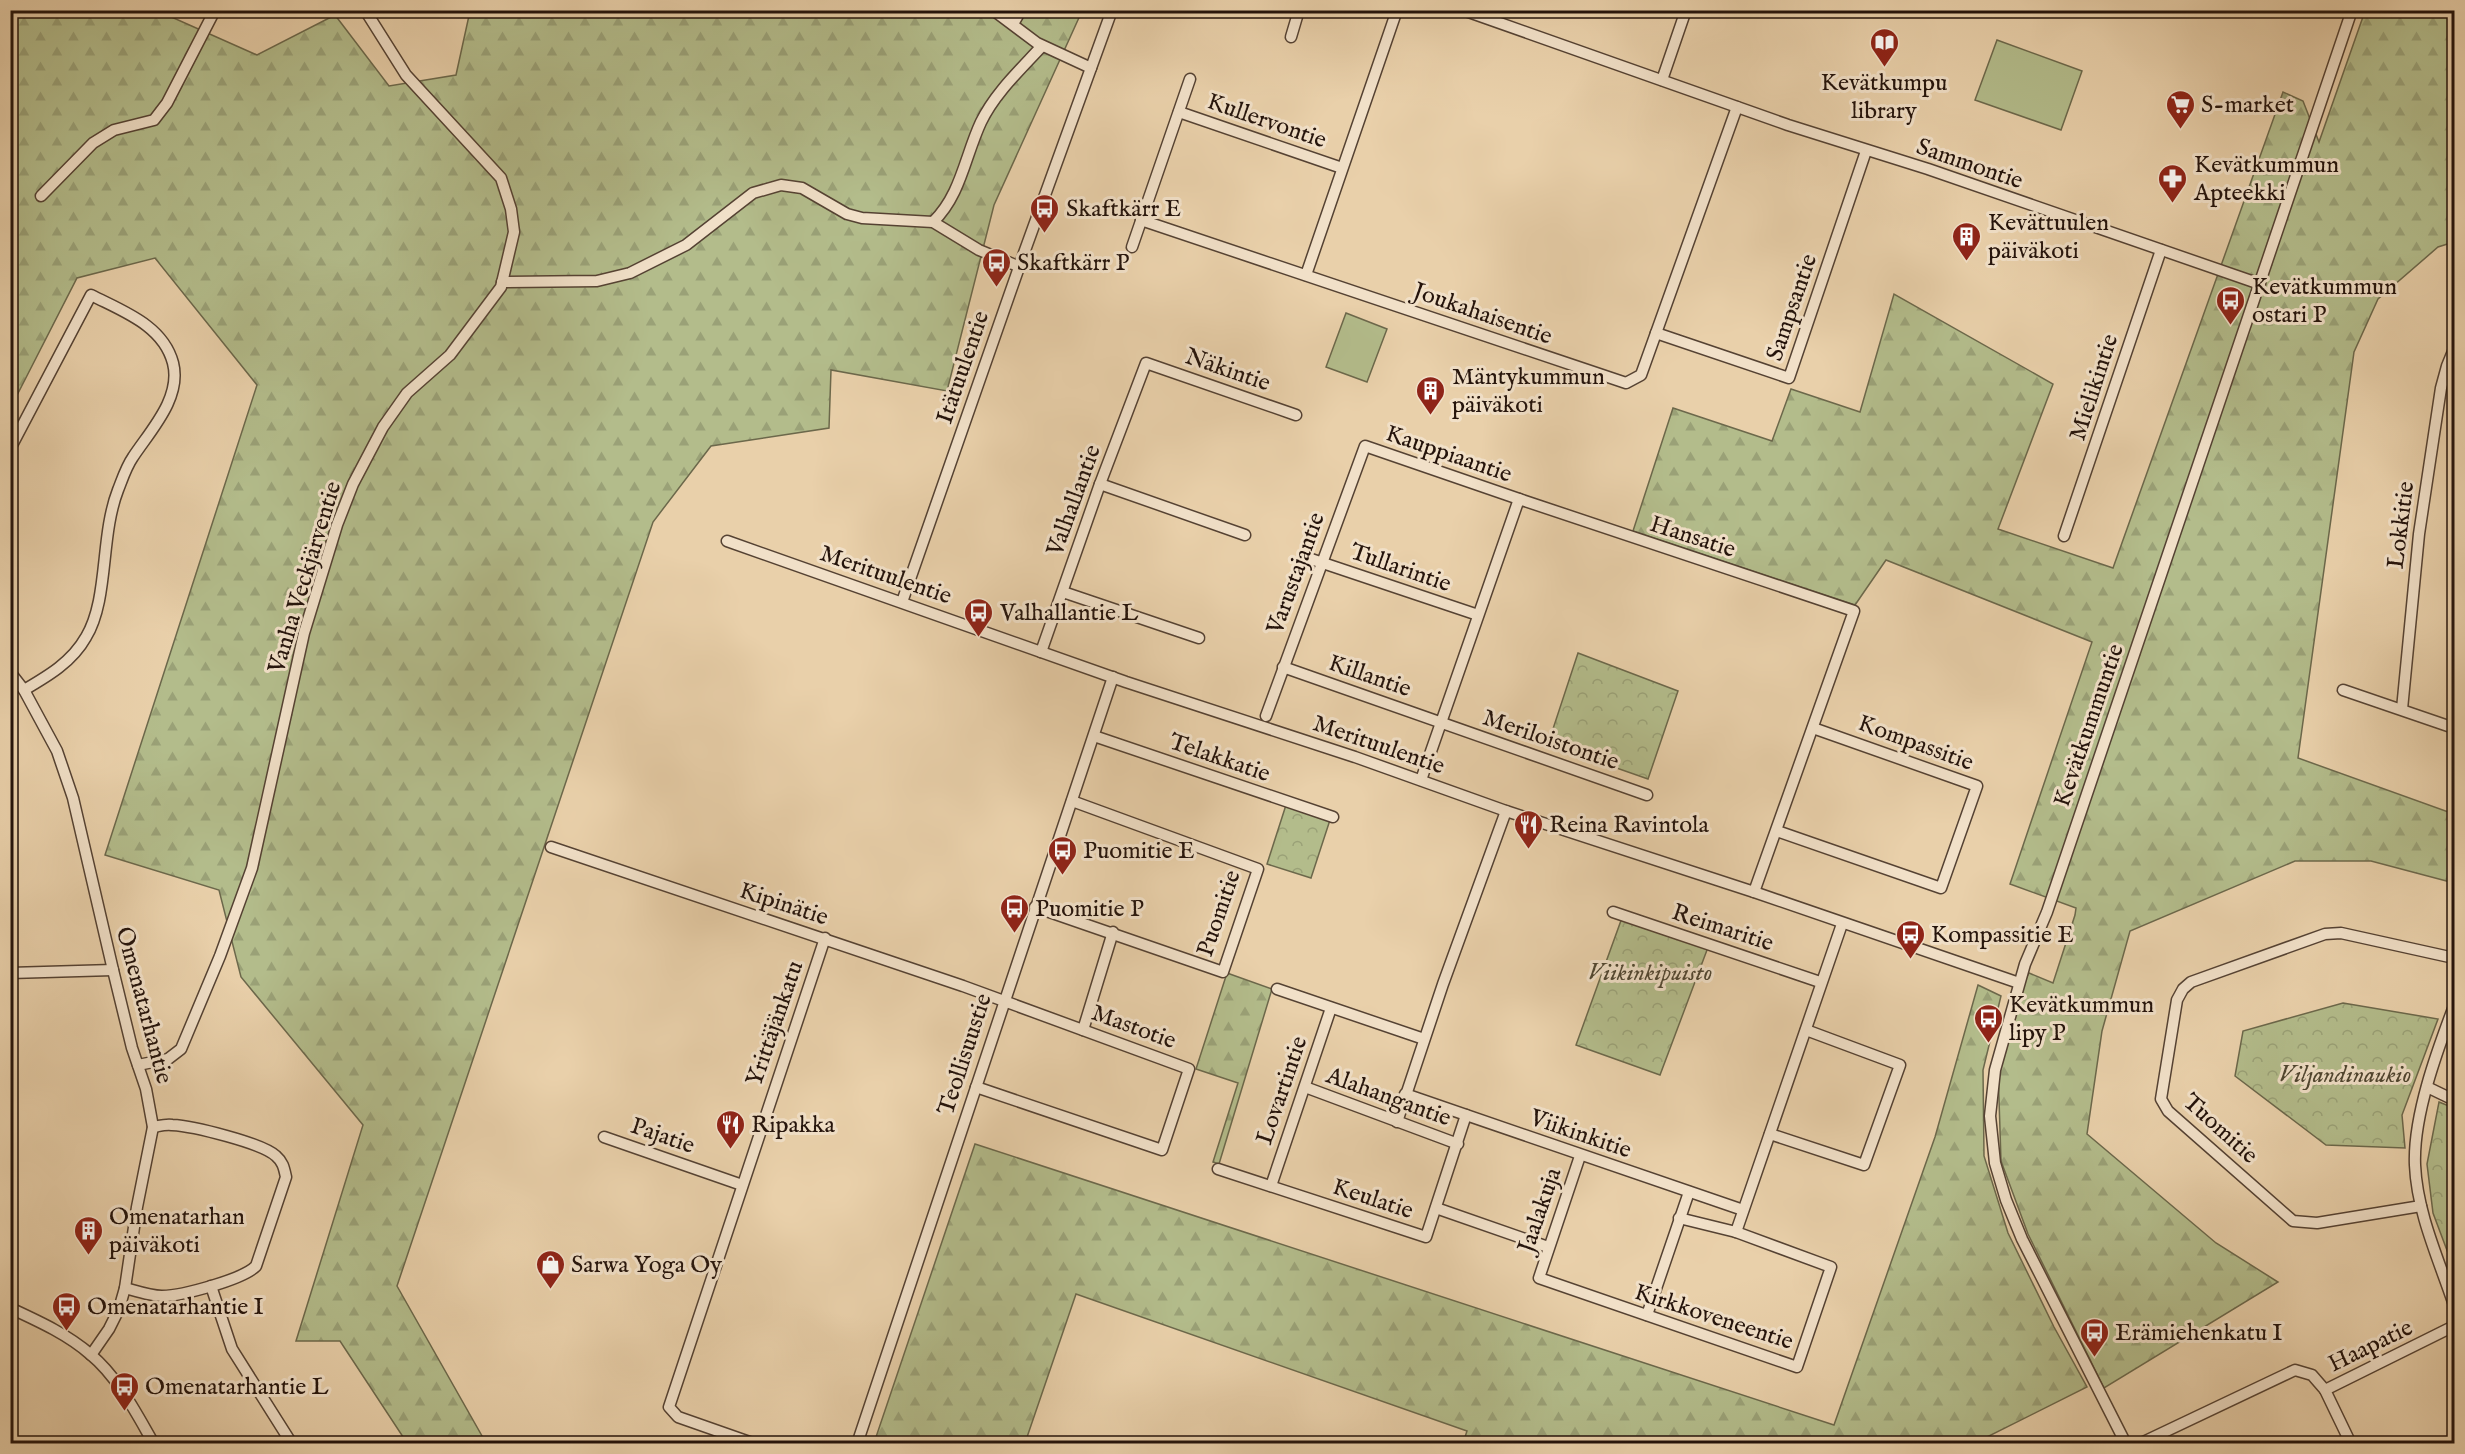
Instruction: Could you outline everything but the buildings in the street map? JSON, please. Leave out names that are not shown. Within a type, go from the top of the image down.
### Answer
[{"type":"street","points":[[41,196],[93,143],[114,130],[154,120],[167,103],[215,10]]},
{"type":"street","name":"Vanha Veckjärventie","points":[[138,1065],[168,1059],[181,1049],[220,956],[252,868],[304,633],[352,484],[384,427],[407,393],[450,355],[501,287],[508,263],[514,232],[511,209],[501,178],[406,75],[364,10]]},
{"type":"street","points":[[993,10],[1042,46],[1091,68]]},
{"type":"street","points":[[1013,24],[1022,10]]},
{"type":"street","name":"Itätuulentie","points":[[902,602],[1112,10]]},
{"type":"street","points":[[1291,37],[1299,10]]},
{"type":"street","points":[[1141,220],[1306,275],[1396,10]]},
{"type":"street","name":"Sammontie","points":[[1462,10],[1866,151],[1928,169],[2260,284]]},
{"type":"street","points":[[1662,80],[1686,10]]},
{"type":"street","name":"Kevätkummuntie","points":[[2126,1443],[2022,1239],[2006,1200],[1995,1163],[1990,1116],[1992,1088],[2019,983],[2047,912],[2352,10]]},
{"type":"street","points":[[933,222],[951,200],[985,114],[995,98],[1042,46]]},
{"type":"street","name":"Kullervontie","points":[[1132,247],[1190,79]]},
{"type":"street","name":"Joukahaisentie","points":[[1306,275],[1626,383],[1641,375],[1737,106]]},
{"type":"street","name":"Kullervontie","points":[[1179,112],[1342,168]]},
{"type":"street","name":"Sampsantie","points":[[1656,333],[1789,378],[1866,151]]},
{"type":"street","points":[[502,282],[597,281],[630,273],[686,245],[753,193],[781,185],[802,188],[847,214],[862,218],[933,222],[979,250],[1020,267]]},
{"type":"street","name":"Mielikintie","points":[[2064,536],[2161,250]]},
{"type":"street","points":[[10,449],[91,295],[142,321],[162,341],[173,363],[173,379],[167,406],[154,429],[131,459],[117,493],[109,520],[98,603],[86,638],[57,670],[24,690]]},
{"type":"street","name":"Lokkitie","points":[[2402,710],[2419,534],[2441,388],[2454,349]]},
{"type":"street","name":"Näkintie","points":[[1146,363],[1296,415]]},
{"type":"street","name":"Valhallantie","points":[[1041,652],[1100,484],[1146,363]]},
{"type":"street","name":"Kauppiaantie","points":[[1365,446],[1519,499]]},
{"type":"street","name":"Varustajantie","points":[[1266,716],[1316,560],[1365,446]]},
{"type":"street","points":[[1100,484],[1245,535]]},
{"type":"street","points":[[1421,780],[1519,499]]},
{"type":"street","name":"Hansatie","points":[[1519,499],[1854,611],[1755,892]]},
{"type":"street","name":"Merituulentie","points":[[727,541],[1113,677],[2019,983]]},
{"type":"street","name":"Tullarintie","points":[[1316,560],[1478,615]]},
{"type":"street","points":[[1063,592],[1199,638]]},
{"type":"street","name":"Killantie","points":[[1283,667],[1442,723]]},
{"type":"street","name":"Omenatarhantie","points":[[10,672],[24,690],[57,750],[73,798],[113,970],[146,1089],[153,1126],[137,1208],[125,1288],[119,1310],[91,1355]]},
{"type":"street","name":"Teollisuustie","points":[[856,1443],[1113,677]]},
{"type":"street","points":[[2343,690],[2454,728]]},
{"type":"street","name":"Meriloistontie","points":[[1442,723],[1647,795]]},
{"type":"street","name":"Kompassitie","points":[[1777,831],[1941,888],[1977,786],[1813,728]]},
{"type":"street","name":"Telakkatie","points":[[1094,736],[1334,817]]},
{"type":"street","name":"Puomitie","points":[[1035,907],[1113,932],[1223,972],[1258,869],[1072,801]]},
{"type":"street","points":[[1397,1122],[1424,1039],[1506,811]]},
{"type":"street","name":"Kipinätie","points":[[551,847],[825,938],[1003,1002]]},
{"type":"street","name":"Reimaritie","points":[[1613,912],[1820,982]]},
{"type":"street","points":[[1736,1232],[1806,1030],[1820,982],[1842,924]]},
{"type":"street","points":[[1083,1030],[1113,932]]},
{"type":"street","name":"Tuomitie","points":[[2421,1206],[2317,1223],[2294,1221],[2168,1111],[2161,1099],[2177,1000],[2182,989],[2191,982],[2325,934],[2341,933],[2454,958]]},
{"type":"street","name":"Yrittäjänkatu","points":[[755,1443],[678,1417],[669,1407],[825,938]]},
{"type":"street","points":[[10,973],[113,970]]},
{"type":"street","points":[[1277,989],[1424,1039]]},
{"type":"street","name":"Mastotie","points":[[976,1087],[1162,1150],[1189,1069],[1003,1002]]},
{"type":"street","points":[[2454,1006],[2427,1088],[2416,1141],[2415,1165],[2421,1206],[2454,1305]]},
{"type":"street","name":"Lovartintie","points":[[1271,1186],[1331,1008]]},
{"type":"street","points":[[1770,1134],[1864,1165],[1900,1065],[1806,1030]]},
{"type":"street","name":"Alahangantie","points":[[1305,1087],[1458,1144]]},
{"type":"street","points":[[2427,1088],[2454,1100]]},
{"type":"street","name":"Viikinkitie","points":[[1405,1094],[1580,1156],[1743,1210]]},
{"type":"street","name":"Keulatie","points":[[1218,1168],[1426,1237],[1466,1115]]},
{"type":"street","points":[[125,1288],[162,1296],[211,1286],[250,1272],[256,1266],[286,1177],[284,1165],[275,1155],[264,1149],[214,1133],[171,1124],[153,1126]]},
{"type":"street","name":"Pajatie","points":[[604,1137],[742,1185]]},
{"type":"street","name":"Jaalakuja","points":[[1539,1278],[1580,1156]]},
{"type":"street","points":[[1647,1315],[1689,1192]]},
{"type":"street","points":[[1436,1208],[1548,1247]]},
{"type":"street","name":"Kirkkoveneentie","points":[[1539,1278],[1797,1366],[1831,1267],[1736,1232],[1679,1218]]},
{"type":"street","points":[[211,1286],[232,1349],[292,1443]]},
{"type":"street","points":[[10,1308],[57,1331],[91,1355],[111,1376],[154,1443]]},
{"type":"street","name":"Haapatie","points":[[2351,1443],[2325,1390],[2454,1326]]},
{"type":"street","points":[[2139,1443],[2295,1370],[2312,1375],[2325,1390]]},
{"type":"green space","points":[[11,11],[158,11],[257,55],[335,15],[389,86],[456,75],[470,11],[1082,11],[994,205],[947,391],[831,370],[829,428],[711,446],[653,522],[397,1286],[486,1443],[407,1443],[340,1341],[296,1341],[363,1125],[241,977],[219,890],[105,855],[257,385],[155,258],[77,278],[11,407]]},
{"type":"green space","points":[[2365,11],[2454,11],[2454,242],[2438,247],[2378,299],[2354,352],[2298,758],[2454,814],[2454,883],[2371,861],[2295,861],[2130,931],[2102,1031],[2087,1134],[2216,1243],[2278,1282],[2104,1388],[2028,1234],[2001,1161],[1998,1068],[2019,991],[2029,973],[2053,983],[2075,915],[2076,908],[2010,884],[2092,642],[1886,560],[1855,605],[1633,531],[1673,408],[1772,441],[1791,389],[1860,412],[1894,294],[2053,384],[1998,529],[2113,568],[2283,92],[2303,101],[2319,142]]},
{"type":"green space","points":[[1997,40],[2082,71],[2061,130],[1975,100]]},
{"type":"green space","points":[[1346,313],[1387,329],[1367,382],[1326,367]]},
{"type":"green space","points":[[1578,653],[1678,691],[1648,779],[1548,744]]},
{"type":"green space","points":[[1286,805],[1330,820],[1311,878],[1267,864]]},
{"type":"green space","name":"Viikinkipuisto","points":[[1623,915],[1710,942],[1660,1075],[1576,1045]]},
{"type":"green space","points":[[1227,973],[1272,989],[1219,1164],[1213,1162],[1238,1083],[1196,1069]]},
{"type":"green space","points":[[1978,985],[2001,996],[1983,1070],[1984,1156],[2008,1233],[2054,1327],[2087,1387],[1975,1443],[1463,1443],[1467,1431],[1076,1294],[1025,1443],[874,1443],[975,1144],[1834,1425],[1935,1137]]},
{"type":"green space","name":"Viljandinaukio","points":[[2343,1003],[2438,1019],[2402,1115],[2405,1148],[2326,1145],[2235,1076],[2243,1031]]},
{"type":"green space","points":[[2439,1102],[2454,1108],[2454,1269],[2433,1213],[2427,1164]]},
{"type":"place","name":"Kevätkumpu library","points":[[1884,68]]},
{"type":"place","name":"S-market","points":[[2180,130]]},
{"type":"place","name":"Kevätkummun Apteekki","points":[[2173,204]]},
{"type":"place","name":"Skaftkärr E","points":[[1045,234]]},
{"type":"place","name":"Kevättuulen päiväkoti","points":[[1967,262]]},
{"type":"place","name":"Skaftkärr P","points":[[996,288]]},
{"type":"place","name":"Kevätkummun ostari P","points":[[2231,326]]},
{"type":"place","name":"Mäntykummun päiväkoti","points":[[1431,416]]},
{"type":"place","name":"Valhallantie L","points":[[979,638]]},
{"type":"place","name":"Reina Ravintola","points":[[1528,850]]},
{"type":"place","name":"Puomitie E","points":[[1062,876]]},
{"type":"place","name":"Puomitie P","points":[[1014,934]]},
{"type":"place","name":"Kompassitie E","points":[[1910,960]]},
{"type":"place","name":"Kevätkummun lipy P","points":[[1988,1044]]},
{"type":"place","name":"Ripakka","points":[[730,1150]]},
{"type":"place","name":"Omenatarhan päiväkoti","points":[[88,1256]]},
{"type":"place","name":"Sarwa Yoga Oy","points":[[550,1290]]},
{"type":"place","name":"Omenatarhantie I","points":[[66,1332]]},
{"type":"place","name":"Erämiehenkatu I","points":[[2094,1358]]},
{"type":"place","name":"Omenatarhantie L","points":[[124,1412]]}]
